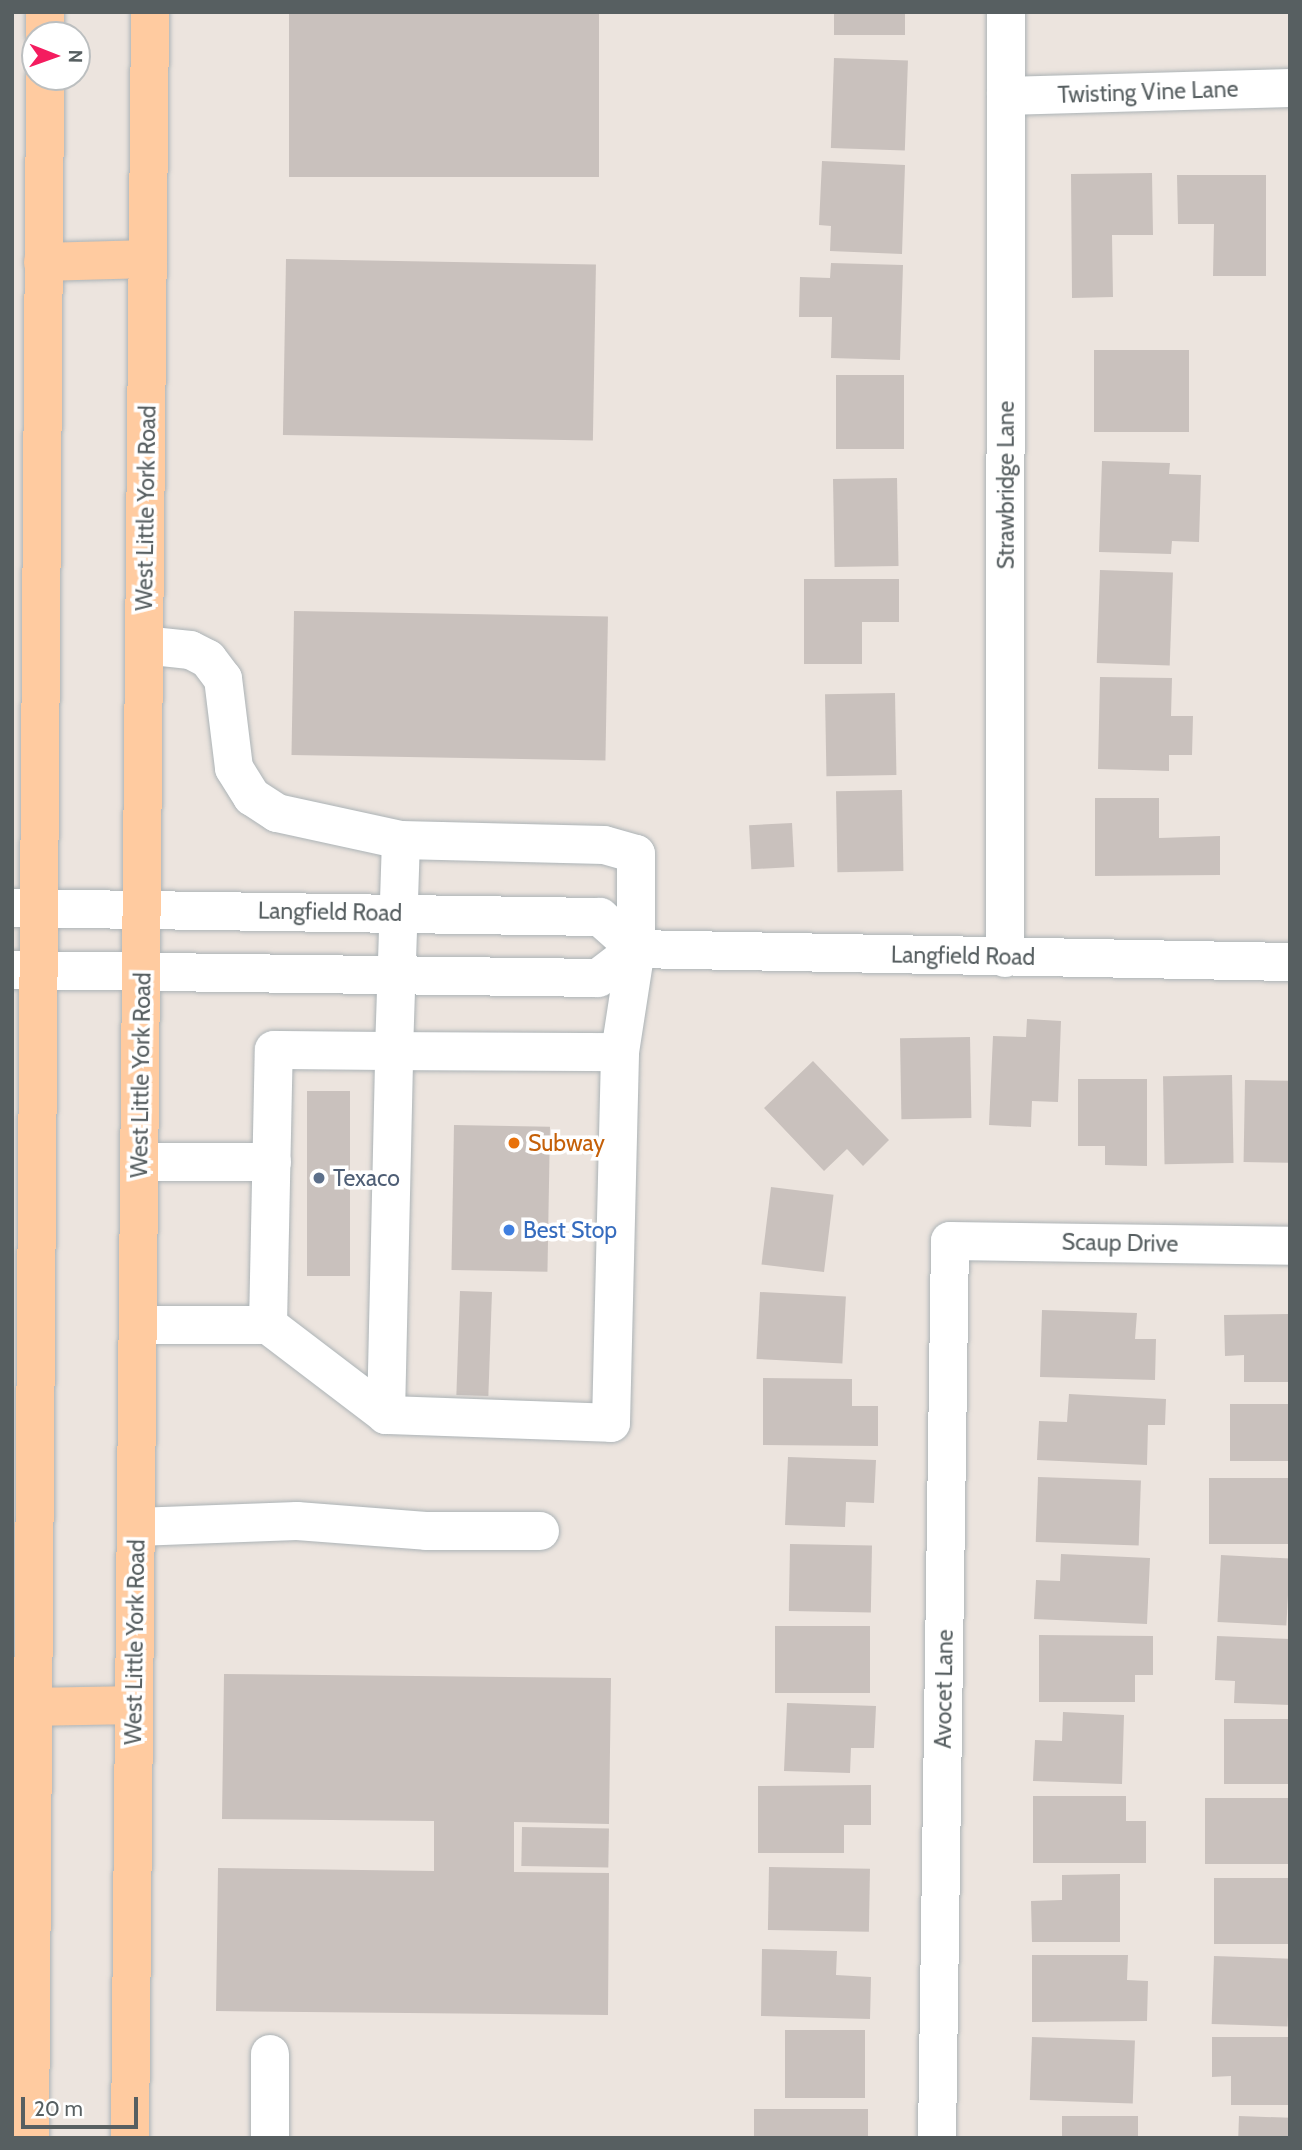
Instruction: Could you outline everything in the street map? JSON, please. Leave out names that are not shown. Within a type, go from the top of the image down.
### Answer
[{"type":"main road","name":"West Little York Road","points":[[130,2138],[150,12]]},
{"type":"main road","points":[[30,2138],[32,1707],[25,909],[43,262],[45,91]]},
{"type":"main road","points":[[43,262],[148,259]]},
{"type":"main road","points":[[32,1707],[134,1705]]},
{"type":"street","name":"Strawbridge Lane","points":[[1005,958],[1006,12]]},
{"type":"street","name":"Twisting Vine Lane","points":[[1006,96],[1290,88]]},
{"type":"street","points":[[138,1325],[268,1325],[386,1415],[611,1423],[620,1052],[636,949],[636,854],[604,845],[401,839],[309,822],[277,813],[252,797],[234,768],[223,679],[208,659],[190,650],[144,645]]},
{"type":"street","points":[[386,1415],[394,976],[401,839]]},
{"type":"street","name":"Langfield Road","points":[[25,909],[600,917],[636,949],[1290,962]]},
{"type":"street","points":[[25,970],[598,978],[636,949]]},
{"type":"street","points":[[268,1325],[274,1049],[620,1052]]},
{"type":"street","points":[[140,1162],[272,1161]]},
{"type":"street","name":"Scaup Drive","points":[[950,1241],[1290,1246]]},
{"type":"street","name":"Avocet Lane","points":[[937,2138],[950,1241]]},
{"type":"street","points":[[136,1527],[297,1521],[426,1531],[540,1531]]},
{"type":"street","points":[[270,2054],[270,2138]]},
{"type":"building","points":[[289,12],[599,12],[599,177],[289,177]]},
{"type":"building","points":[[834,12],[905,12],[905,35],[834,35]]},
{"type":"building","points":[[834,58],[908,61],[905,151],[831,148]]},
{"type":"building","points":[[822,161],[905,165],[902,254],[830,251],[831,226],[819,225]]},
{"type":"building","points":[[1152,173],[1153,235],[1112,235],[1113,297],[1072,298],[1071,174]]},
{"type":"building","points":[[1177,175],[1266,175],[1266,276],[1213,276],[1214,224],[1178,224]]},
{"type":"building","points":[[286,259],[596,264],[593,440],[283,435]]},
{"type":"building","points":[[831,263],[903,265],[900,360],[831,358],[832,317],[799,317],[800,277],[830,278]]},
{"type":"building","points":[[1094,350],[1189,350],[1189,432],[1094,432]]},
{"type":"building","points":[[836,375],[904,375],[904,449],[836,449]]},
{"type":"building","points":[[1102,461],[1170,463],[1169,474],[1201,475],[1199,542],[1172,541],[1171,554],[1099,552]]},
{"type":"building","points":[[897,478],[899,566],[835,567],[833,479]]},
{"type":"building","points":[[1100,570],[1173,573],[1170,665],[1097,663]]},
{"type":"building","points":[[804,579],[899,579],[899,622],[862,622],[862,664],[804,664]]},
{"type":"building","points":[[294,611],[608,616],[605,760],[291,755]]},
{"type":"building","points":[[1100,677],[1172,678],[1171,716],[1193,716],[1192,755],[1169,755],[1169,771],[1098,769]]},
{"type":"building","points":[[895,693],[896,775],[826,776],[825,694]]},
{"type":"building","points":[[902,790],[903,871],[837,872],[836,791]]},
{"type":"building","points":[[1095,798],[1159,798],[1159,838],[1220,836],[1220,875],[1095,876]]},
{"type":"building","points":[[792,823],[794,867],[751,869],[749,825]]},
{"type":"building","points":[[1027,1019],[1061,1021],[1058,1102],[1032,1101],[1031,1127],[989,1125],[993,1036],[1026,1037]]},
{"type":"building","points":[[970,1037],[971,1118],[901,1119],[900,1038]]},
{"type":"building","points":[[813,1061],[889,1140],[863,1166],[847,1149],[824,1171],[764,1108]]},
{"type":"building","points":[[1232,1075],[1234,1163],[1165,1164],[1163,1076]]},
{"type":"building","points":[[1078,1079],[1147,1079],[1147,1166],[1105,1165],[1105,1146],[1078,1146]]},
{"type":"building","points":[[1245,1080],[1290,1081],[1289,1163],[1244,1162]]},
{"type":"building","points":[[307,1091],[350,1091],[350,1276],[307,1276]]},
{"type":"building","points":[[454,1125],[550,1127],[547,1272],[451,1270]]},
{"type":"building","points":[[771,1187],[834,1195],[824,1272],[761,1264]]},
{"type":"building","points":[[460,1291],[492,1292],[488,1396],[456,1395]]},
{"type":"building","points":[[760,1292],[846,1297],[842,1363],[756,1359]]},
{"type":"building","points":[[1042,1310],[1137,1313],[1135,1339],[1156,1339],[1155,1380],[1040,1377]]},
{"type":"building","points":[[1290,1314],[1290,1382],[1244,1382],[1244,1355],[1225,1356],[1224,1315]]},
{"type":"building","points":[[763,1378],[852,1379],[852,1406],[878,1406],[878,1446],[763,1445]]},
{"type":"building","points":[[1069,1394],[1166,1399],[1165,1425],[1148,1425],[1147,1465],[1037,1460],[1039,1421],[1067,1422]]},
{"type":"building","points":[[1230,1404],[1290,1404],[1290,1461],[1230,1461]]},
{"type":"building","points":[[788,1457],[876,1460],[874,1503],[846,1502],[845,1527],[785,1525]]},
{"type":"building","points":[[1038,1477],[1141,1481],[1139,1546],[1036,1542]]},
{"type":"building","points":[[1209,1478],[1290,1478],[1290,1544],[1209,1544]]},
{"type":"building","points":[[790,1544],[872,1545],[871,1612],[789,1611]]},
{"type":"building","points":[[1061,1554],[1150,1558],[1147,1624],[1034,1619],[1036,1580],[1060,1581]]},
{"type":"building","points":[[1221,1555],[1290,1559],[1286,1626],[1217,1622]]},
{"type":"building","points":[[775,1626],[870,1626],[870,1693],[775,1693]]},
{"type":"building","points":[[1039,1635],[1153,1636],[1153,1675],[1135,1675],[1135,1702],[1039,1702]]},
{"type":"building","points":[[1217,1636],[1290,1639],[1290,1705],[1234,1703],[1235,1681],[1215,1680]]},
{"type":"building","points":[[224,1674],[611,1678],[609,1824],[514,1822],[514,1872],[609,1873],[608,2015],[216,2011],[218,1868],[434,1871],[434,1821],[222,1819]]},
{"type":"building","points":[[787,1703],[876,1706],[874,1748],[851,1748],[850,1773],[784,1771]]},
{"type":"building","points":[[1063,1712],[1124,1715],[1122,1784],[1033,1781],[1035,1740],[1062,1741]]},
{"type":"building","points":[[1224,1719],[1290,1719],[1290,1784],[1224,1784]]},
{"type":"building","points":[[871,1785],[871,1825],[844,1825],[844,1853],[758,1853],[758,1786]]},
{"type":"building","points":[[1033,1796],[1126,1796],[1126,1821],[1146,1821],[1146,1863],[1033,1863]]},
{"type":"building","points":[[1205,1798],[1290,1798],[1290,1864],[1205,1864]]},
{"type":"building","points":[[522,1827],[609,1829],[608,1868],[521,1866]]},
{"type":"building","points":[[769,1867],[870,1869],[869,1932],[768,1930]]},
{"type":"building","points":[[1120,1874],[1120,1942],[1032,1942],[1031,1901],[1062,1900],[1062,1875]]},
{"type":"building","points":[[1214,1878],[1290,1878],[1290,1944],[1214,1944]]},
{"type":"building","points":[[762,1949],[837,1951],[836,1975],[871,1977],[870,2019],[761,2016]]},
{"type":"building","points":[[1032,1955],[1128,1955],[1127,1980],[1148,1981],[1147,2021],[1032,2022]]},
{"type":"building","points":[[1214,1956],[1290,1959],[1288,2027],[1212,2024]]},
{"type":"building","points":[[785,2030],[865,2030],[865,2098],[785,2098]]},
{"type":"building","points":[[1032,2037],[1135,2041],[1133,2104],[1030,2100]]},
{"type":"building","points":[[1212,2037],[1290,2037],[1290,2105],[1231,2105],[1231,2076],[1212,2077]]},
{"type":"building","points":[[754,2109],[868,2109],[868,2138],[754,2138]]},
{"type":"building","points":[[1062,2116],[1138,2116],[1138,2138],[1062,2138]]},
{"type":"building","points":[[1239,2116],[1290,2118],[1289,2138],[1238,2138]]},
{"type":"place","name":"Subway","points":[[514,1143]]},
{"type":"place","name":"Texaco","points":[[319,1178]]},
{"type":"place","name":"Best Stop","points":[[509,1230]]}]
